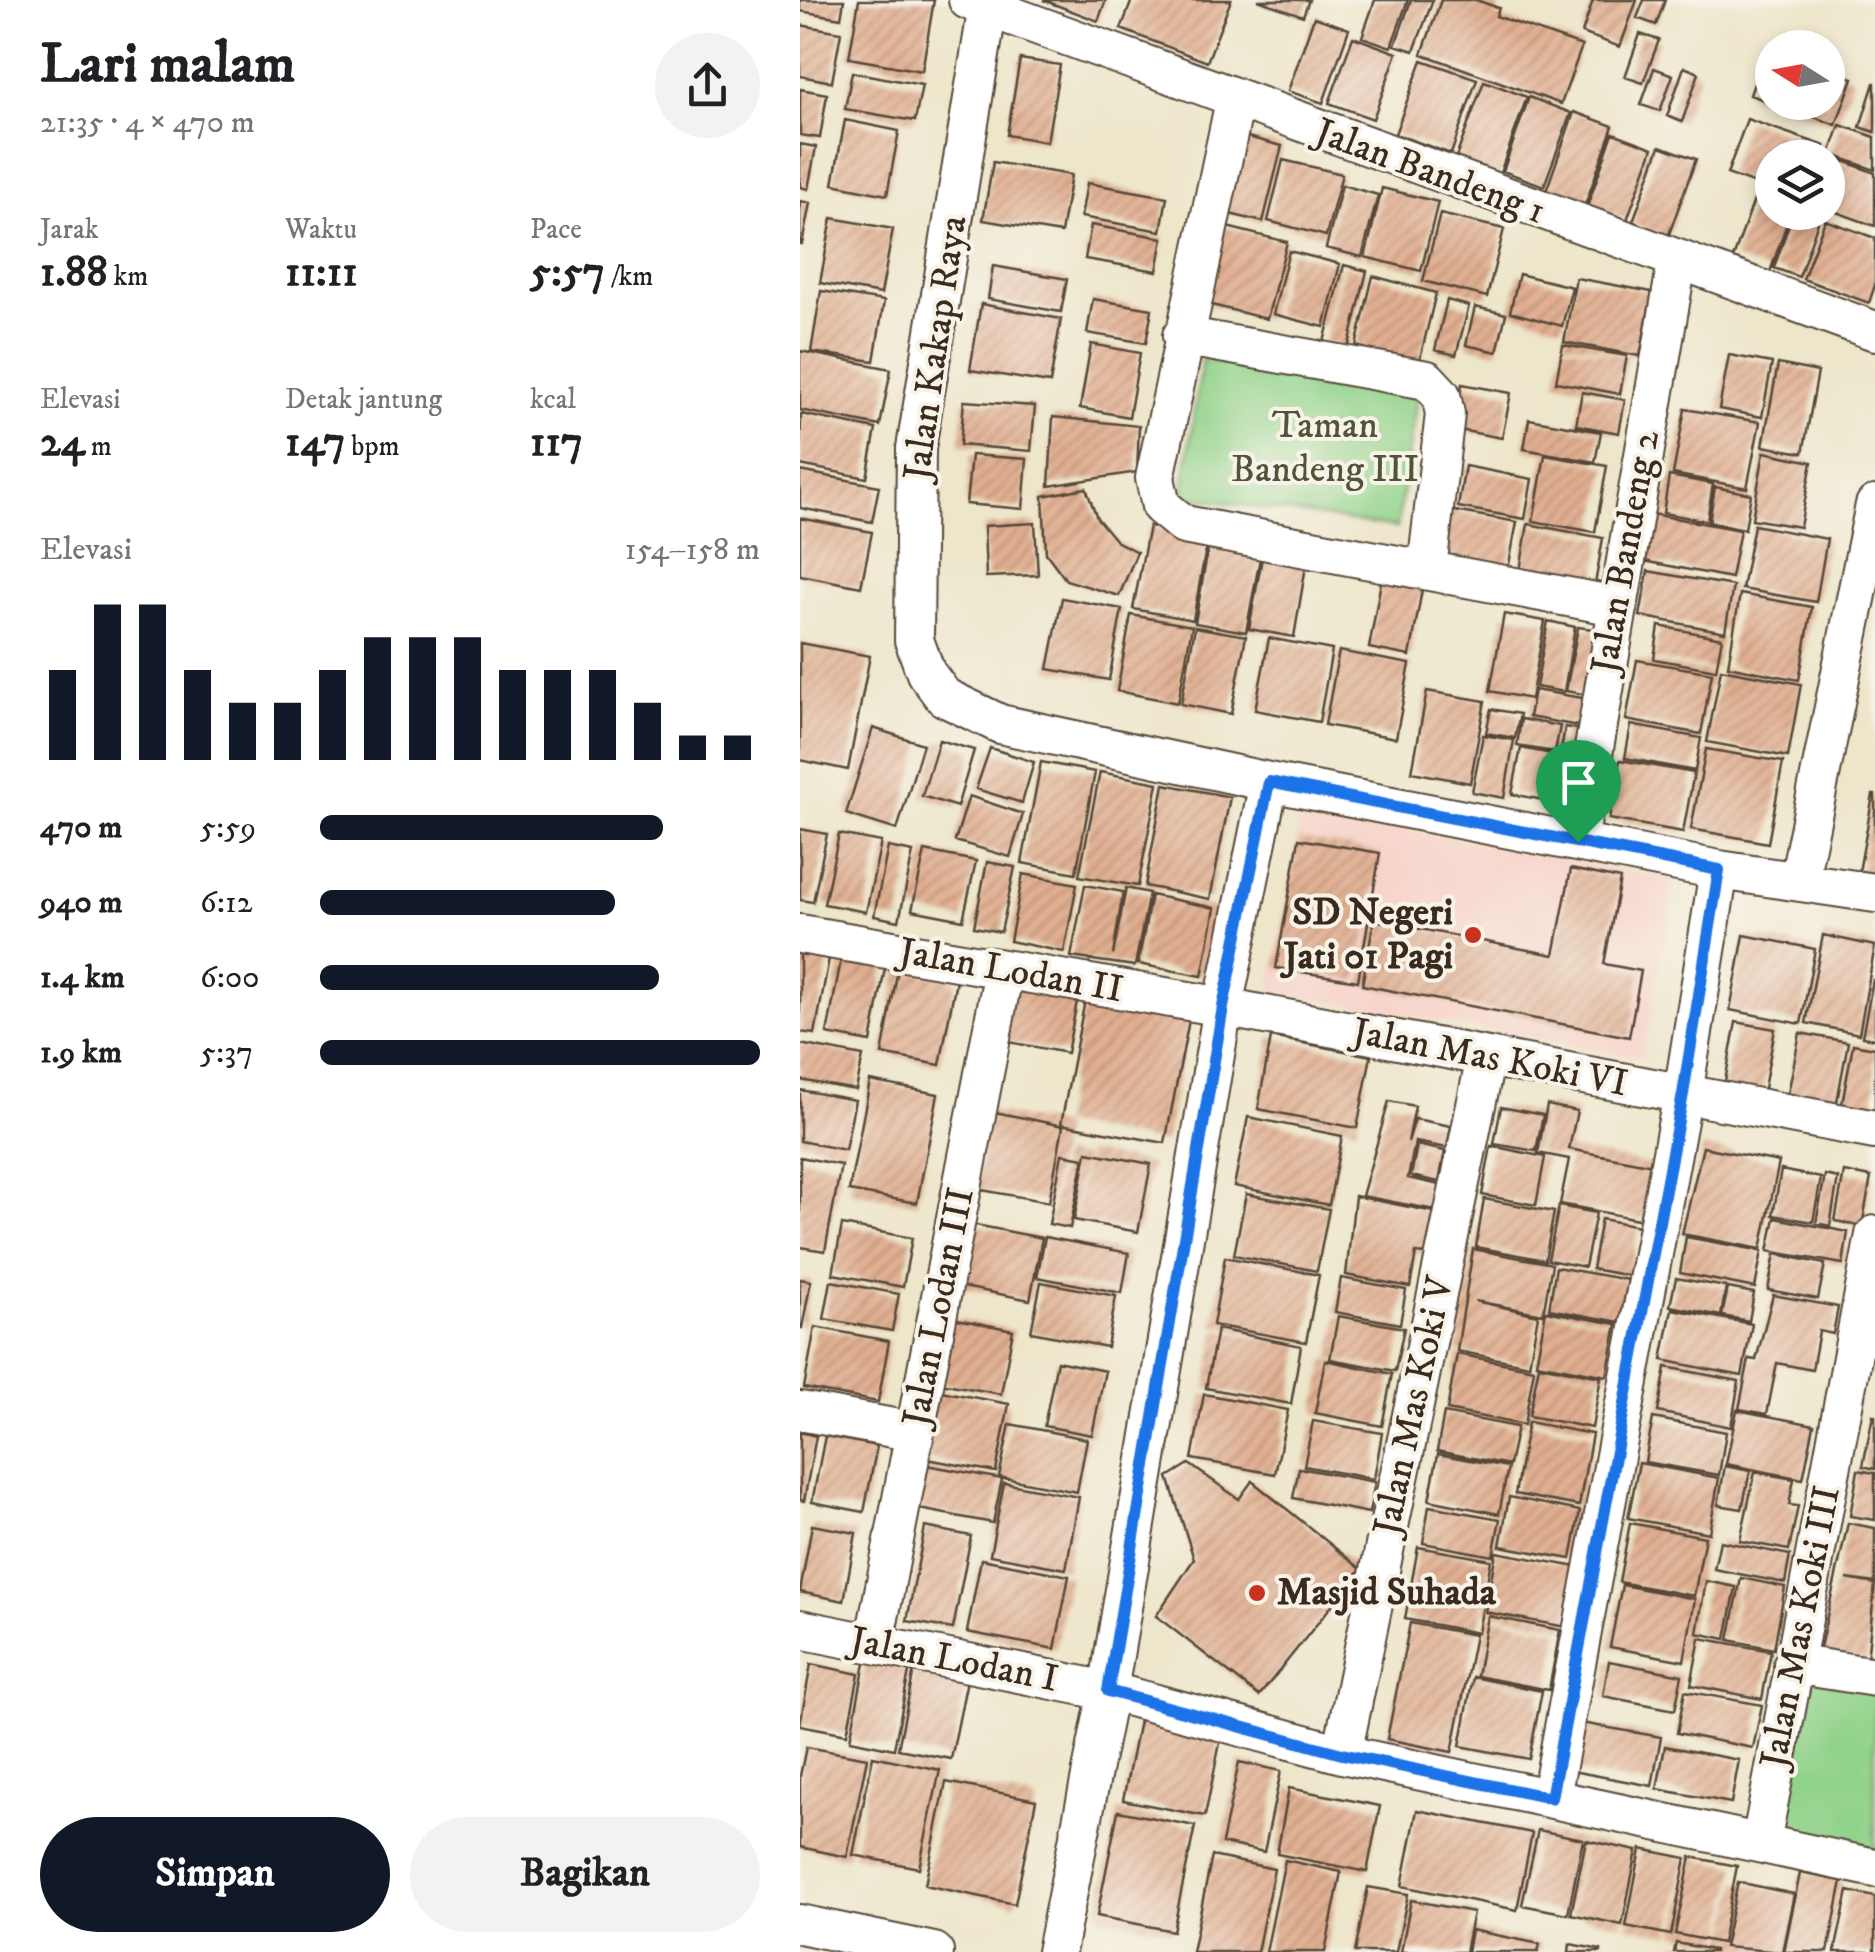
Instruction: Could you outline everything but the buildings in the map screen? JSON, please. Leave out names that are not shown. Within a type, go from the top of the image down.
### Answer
[{"type":"street","name":"Jalan Bandeng 1","points":[[981,3],[1235,101],[1875,331]]},
{"type":"street","name":"Jalan Kakap Raya","points":[[981,3],[916,448],[914,640],[926,673],[944,697],[1000,724],[1269,782],[1719,870],[1875,893]]},
{"type":"street","points":[[1235,101],[1182,336],[1155,478],[1156,494],[1169,516],[1184,525],[1616,606]]},
{"type":"street","name":"Jalan Bandeng 2","points":[[1578,842],[1677,262]]},
{"type":"street","points":[[1182,336],[1427,380],[1435,386],[1445,414],[1427,569]]},
{"type":"street","points":[[1799,880],[1859,655],[1875,505]]},
{"type":"street","points":[[1056,1952],[1108,1691],[1223,1007],[1269,782]]},
{"type":"street","points":[[1551,1798],[1683,1094],[1719,870]]},
{"type":"street","name":"Jalan Lodan II","points":[[800,934],[1223,1007]]},
{"type":"street","name":"Jalan Lodan III","points":[[874,1644],[1004,970]]},
{"type":"street","name":"Jalan Mas Koki VI","points":[[1223,1007],[1875,1130]]},
{"type":"street","name":"Jalan Mas Koki V","points":[[1342,1754],[1486,1057]]},
{"type":"street","name":"Jalan Mas Koki III","points":[[1760,1843],[1875,1236]]},
{"type":"street","points":[[800,1411],[915,1432]]},
{"type":"street","name":"Jalan Lodan I","points":[[800,1629],[1108,1691],[1342,1754],[1875,1868]]},
{"type":"street","points":[[1793,1664],[1875,1677]]},
{"type":"street","points":[[800,1924],[934,1952]]},
{"type":"shaded area","name":"SD Negeri Jati 01 Pagi","points":[[1302,811],[1675,879],[1643,1058],[1270,991]]},
{"type":"green space","name":"Taman Bandeng III","points":[[1202,360],[1418,392],[1397,528],[1182,496]]},
{"type":"green space","points":[[1801,1675],[1875,1687],[1875,1858],[1771,1836]]},
{"type":"place","name":"SD Negeri Jati 01 Pagi","points":[[1473,935]]},
{"type":"place","name":"Masjid Suhada","points":[[1257,1593]]},
{"type":"route","points":[[1269,782],[1578,842],[1719,870],[1683,1094],[1551,1798],[1342,1754],[1108,1691],[1223,1007],[1269,782]]}]
